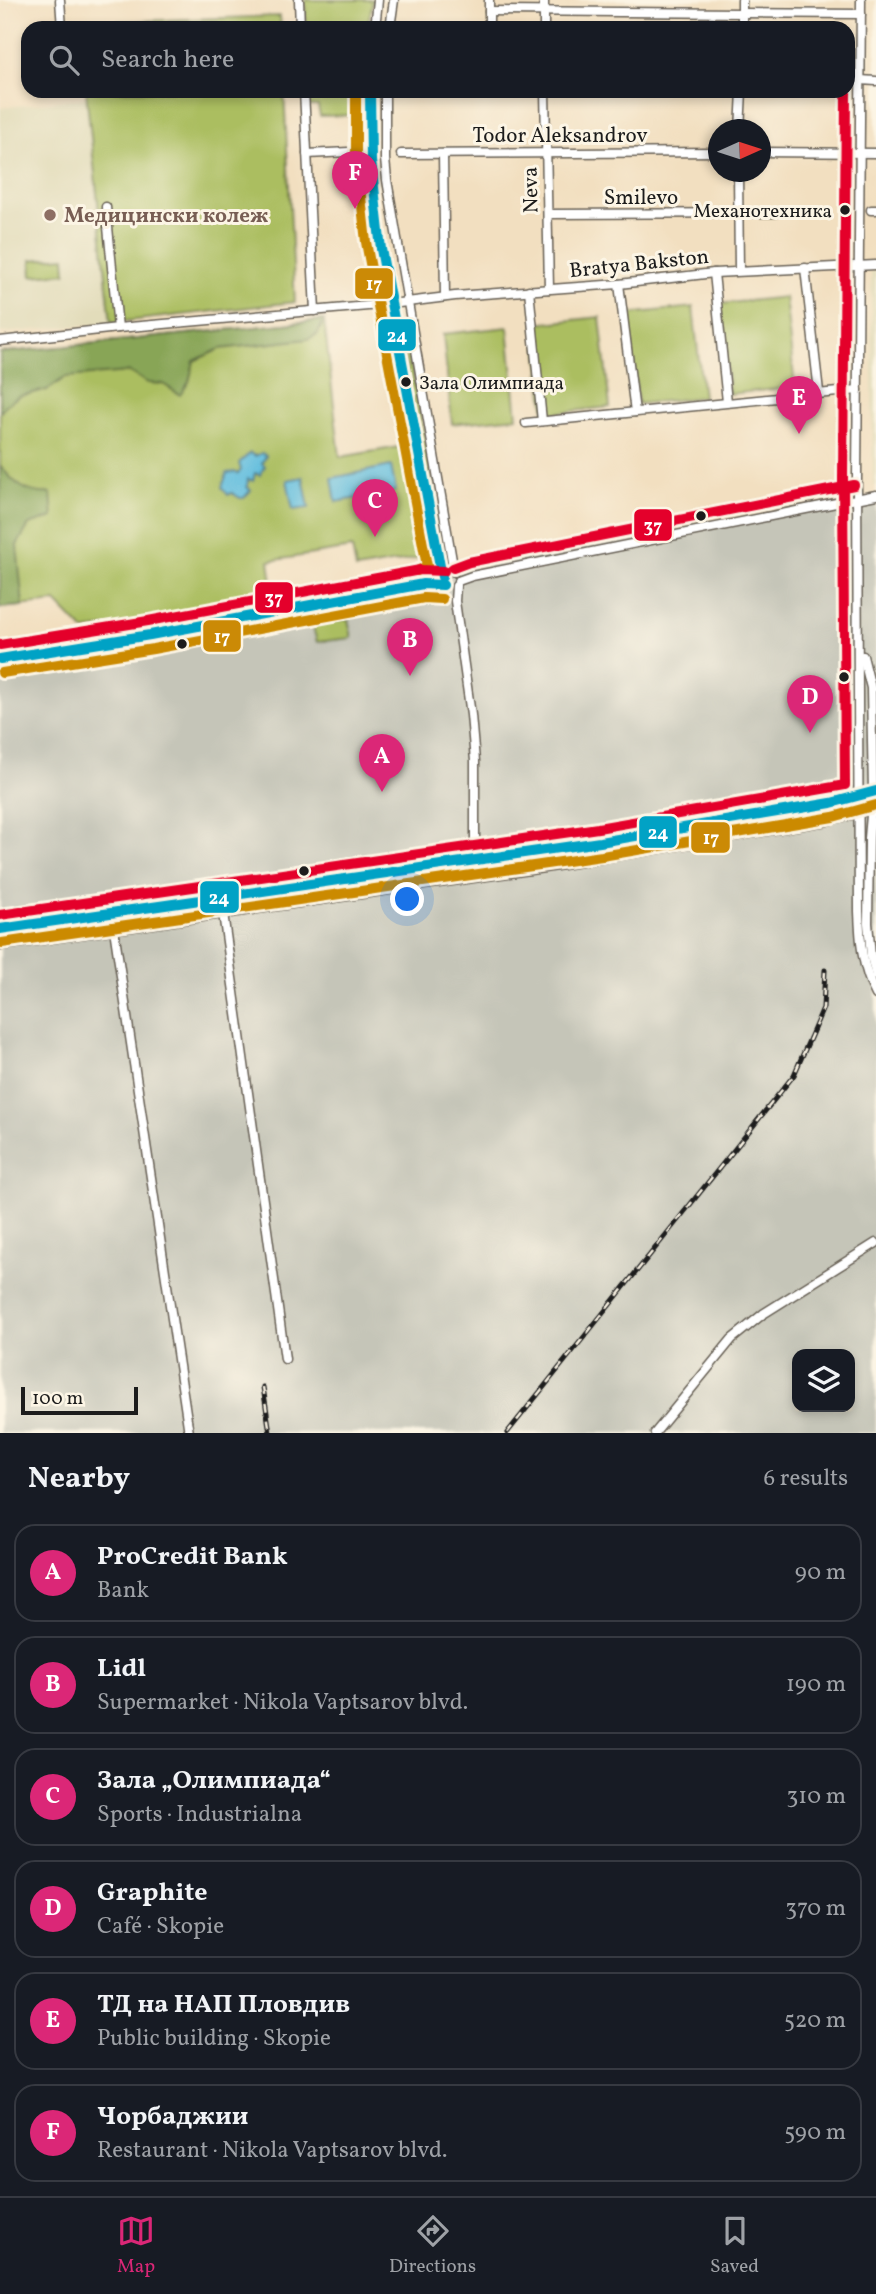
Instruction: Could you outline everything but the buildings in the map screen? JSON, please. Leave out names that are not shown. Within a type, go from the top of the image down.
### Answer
[{"type":"main road","points":[[0,929],[613,840],[831,803],[874,792]]},
{"type":"main road","points":[[0,945],[551,866],[859,813],[874,808]]},
{"type":"street","points":[[60,0],[62,21]]},
{"type":"street","points":[[299,0],[300,21]]},
{"type":"street","points":[[376,21],[378,0]]},
{"type":"street","points":[[391,21],[394,0]]},
{"type":"street","points":[[489,0],[489,21]]},
{"type":"street","points":[[544,0],[544,21]]},
{"type":"street","points":[[742,0],[742,21]]},
{"type":"street","points":[[861,0],[857,499],[859,813],[864,911],[876,976]]},
{"type":"street","points":[[489,11],[860,14]]},
{"type":"street","points":[[860,80],[876,81]]},
{"type":"street","points":[[304,98],[315,311]]},
{"type":"street","points":[[370,98],[374,197],[391,304],[414,435],[455,601],[471,715],[475,761],[475,860]]},
{"type":"street","points":[[385,98],[385,159],[450,580]]},
{"type":"street","name":"Neva","points":[[545,98],[549,289]]},
{"type":"street","points":[[741,119],[742,98]]},
{"type":"street","points":[[307,155],[349,152]]},
{"type":"street","name":"Todor Aleksandrov","points":[[401,155],[708,152]]},
{"type":"street","points":[[771,152],[876,153]]},
{"type":"street","points":[[443,154],[445,297]]},
{"type":"street","points":[[738,182],[738,271]]},
{"type":"street","points":[[106,207],[118,328]]},
{"type":"street","name":"Smilevo","points":[[548,214],[776,213]]},
{"type":"street","name":"Bratya Bakston","points":[[391,304],[738,271],[876,265]]},
{"type":"street","points":[[805,268],[819,392]]},
{"type":"street","points":[[714,273],[727,402]]},
{"type":"street","points":[[619,284],[635,412]]},
{"type":"street","points":[[529,290],[542,421]]},
{"type":"street","points":[[0,341],[391,304]]},
{"type":"street","points":[[526,423],[858,390]]},
{"type":"street","points":[[0,659],[150,635],[472,576],[876,495]]},
{"type":"street","points":[[859,643],[871,688],[874,792],[862,956],[865,971],[876,995]]},
{"type":"street","points":[[223,913],[285,1359]]},
{"type":"street","points":[[114,929],[189,1433]]},
{"type":"street","points":[[656,1433],[732,1339],[763,1314],[876,1243]]},
{"type":"shaded area","name":"Медицински колеж","points":[[87,98],[111,323],[0,333],[0,108]]},
{"type":"shaded area","points":[[871,271],[876,271],[876,485],[873,486]]},
{"type":"shaded area","points":[[876,495],[876,1433],[0,1433],[0,649],[416,578]]},
{"type":"green space","points":[[305,0],[373,0],[368,21],[306,21]]},
{"type":"green space","points":[[280,16],[280,21],[136,21]]},
{"type":"green space","points":[[87,98],[284,98],[295,302],[111,323]]},
{"type":"green space","points":[[308,98],[360,98],[359,115],[320,116],[318,106],[308,106]]},
{"type":"green space","points":[[65,257],[66,273],[32,276],[31,260]]},
{"type":"green space","points":[[785,297],[795,387],[729,394],[720,304]]},
{"type":"green space","points":[[693,307],[703,397],[638,404],[628,314]]},
{"type":"green space","points":[[600,317],[610,407],[545,414],[535,324]]},
{"type":"green space","points":[[324,320],[340,457],[405,446],[426,557],[356,569],[352,548],[269,561],[274,598],[84,631],[56,602],[0,608],[0,353]]},
{"type":"green space","points":[[324,320],[318,334],[308,339],[220,349],[194,361],[189,382],[180,395],[163,384],[148,383],[129,372],[66,377],[47,390],[19,396],[0,413],[0,353]]},
{"type":"green space","points":[[404,326],[445,549],[439,549],[399,327]]},
{"type":"green space","points":[[508,327],[517,417],[452,424],[443,334]]},
{"type":"green space","points":[[0,465],[10,477],[28,490],[51,493],[53,517],[29,525],[17,545],[23,606],[0,608]]},
{"type":"green space","points":[[348,619],[352,638],[317,642],[312,624]]},
{"type":"water","points":[[250,453],[255,456],[262,453],[266,456],[262,463],[265,466],[260,475],[255,473],[253,481],[248,479],[247,487],[251,490],[244,498],[232,493],[228,495],[222,487],[227,473],[238,474],[241,470],[239,463]]},
{"type":"water","points":[[391,466],[396,491],[336,502],[332,478]]},
{"type":"water","points":[[303,477],[309,508],[293,510],[287,480]]},
{"type":"railway","points":[[507,1433],[794,1075],[823,1008],[825,970]]},
{"type":"railway","points":[[263,1387],[270,1433]]},
{"type":"transit line","name":"17","points":[[356,98],[356,152],[366,242],[427,566],[417,571]]},
{"type":"transit line","name":"24","points":[[370,98],[371,161],[381,249],[442,577]]},
{"type":"transit line","name":"37","points":[[0,915],[598,828],[845,785],[843,480],[846,98]]},
{"type":"transit line","name":"37","points":[[453,568],[469,562],[854,485]]},
{"type":"transit line","name":"37","points":[[0,645],[148,621],[420,570],[444,571]]},
{"type":"transit line","name":"24","points":[[0,659],[150,635],[423,584],[443,585]]},
{"type":"transit line","name":"17","points":[[2,673],[153,649],[424,598],[442,599]]},
{"type":"transit line","name":"24","points":[[0,929],[600,842],[831,803],[876,791]]},
{"type":"transit line","name":"17","points":[[2,943],[602,856],[833,817],[876,805]]},
{"type":"place","name":"Чорбаджии","points":[[355,209]]},
{"type":"place","name":"Механотехника","points":[[845,210]]},
{"type":"place","name":"Медицински колеж","points":[[50,215]]},
{"type":"place","name":"Зала Олимпиада","points":[[406,382]]},
{"type":"place","name":"ТД на НАП Пловдив","points":[[799,434]]},
{"type":"place","name":"Зала „Олимпиада“","points":[[375,537]]},
{"type":"place","name":"Lidl","points":[[410,676]]},
{"type":"place","name":"Graphite","points":[[810,733]]},
{"type":"place","name":"ProCredit Bank","points":[[382,792]]}]
